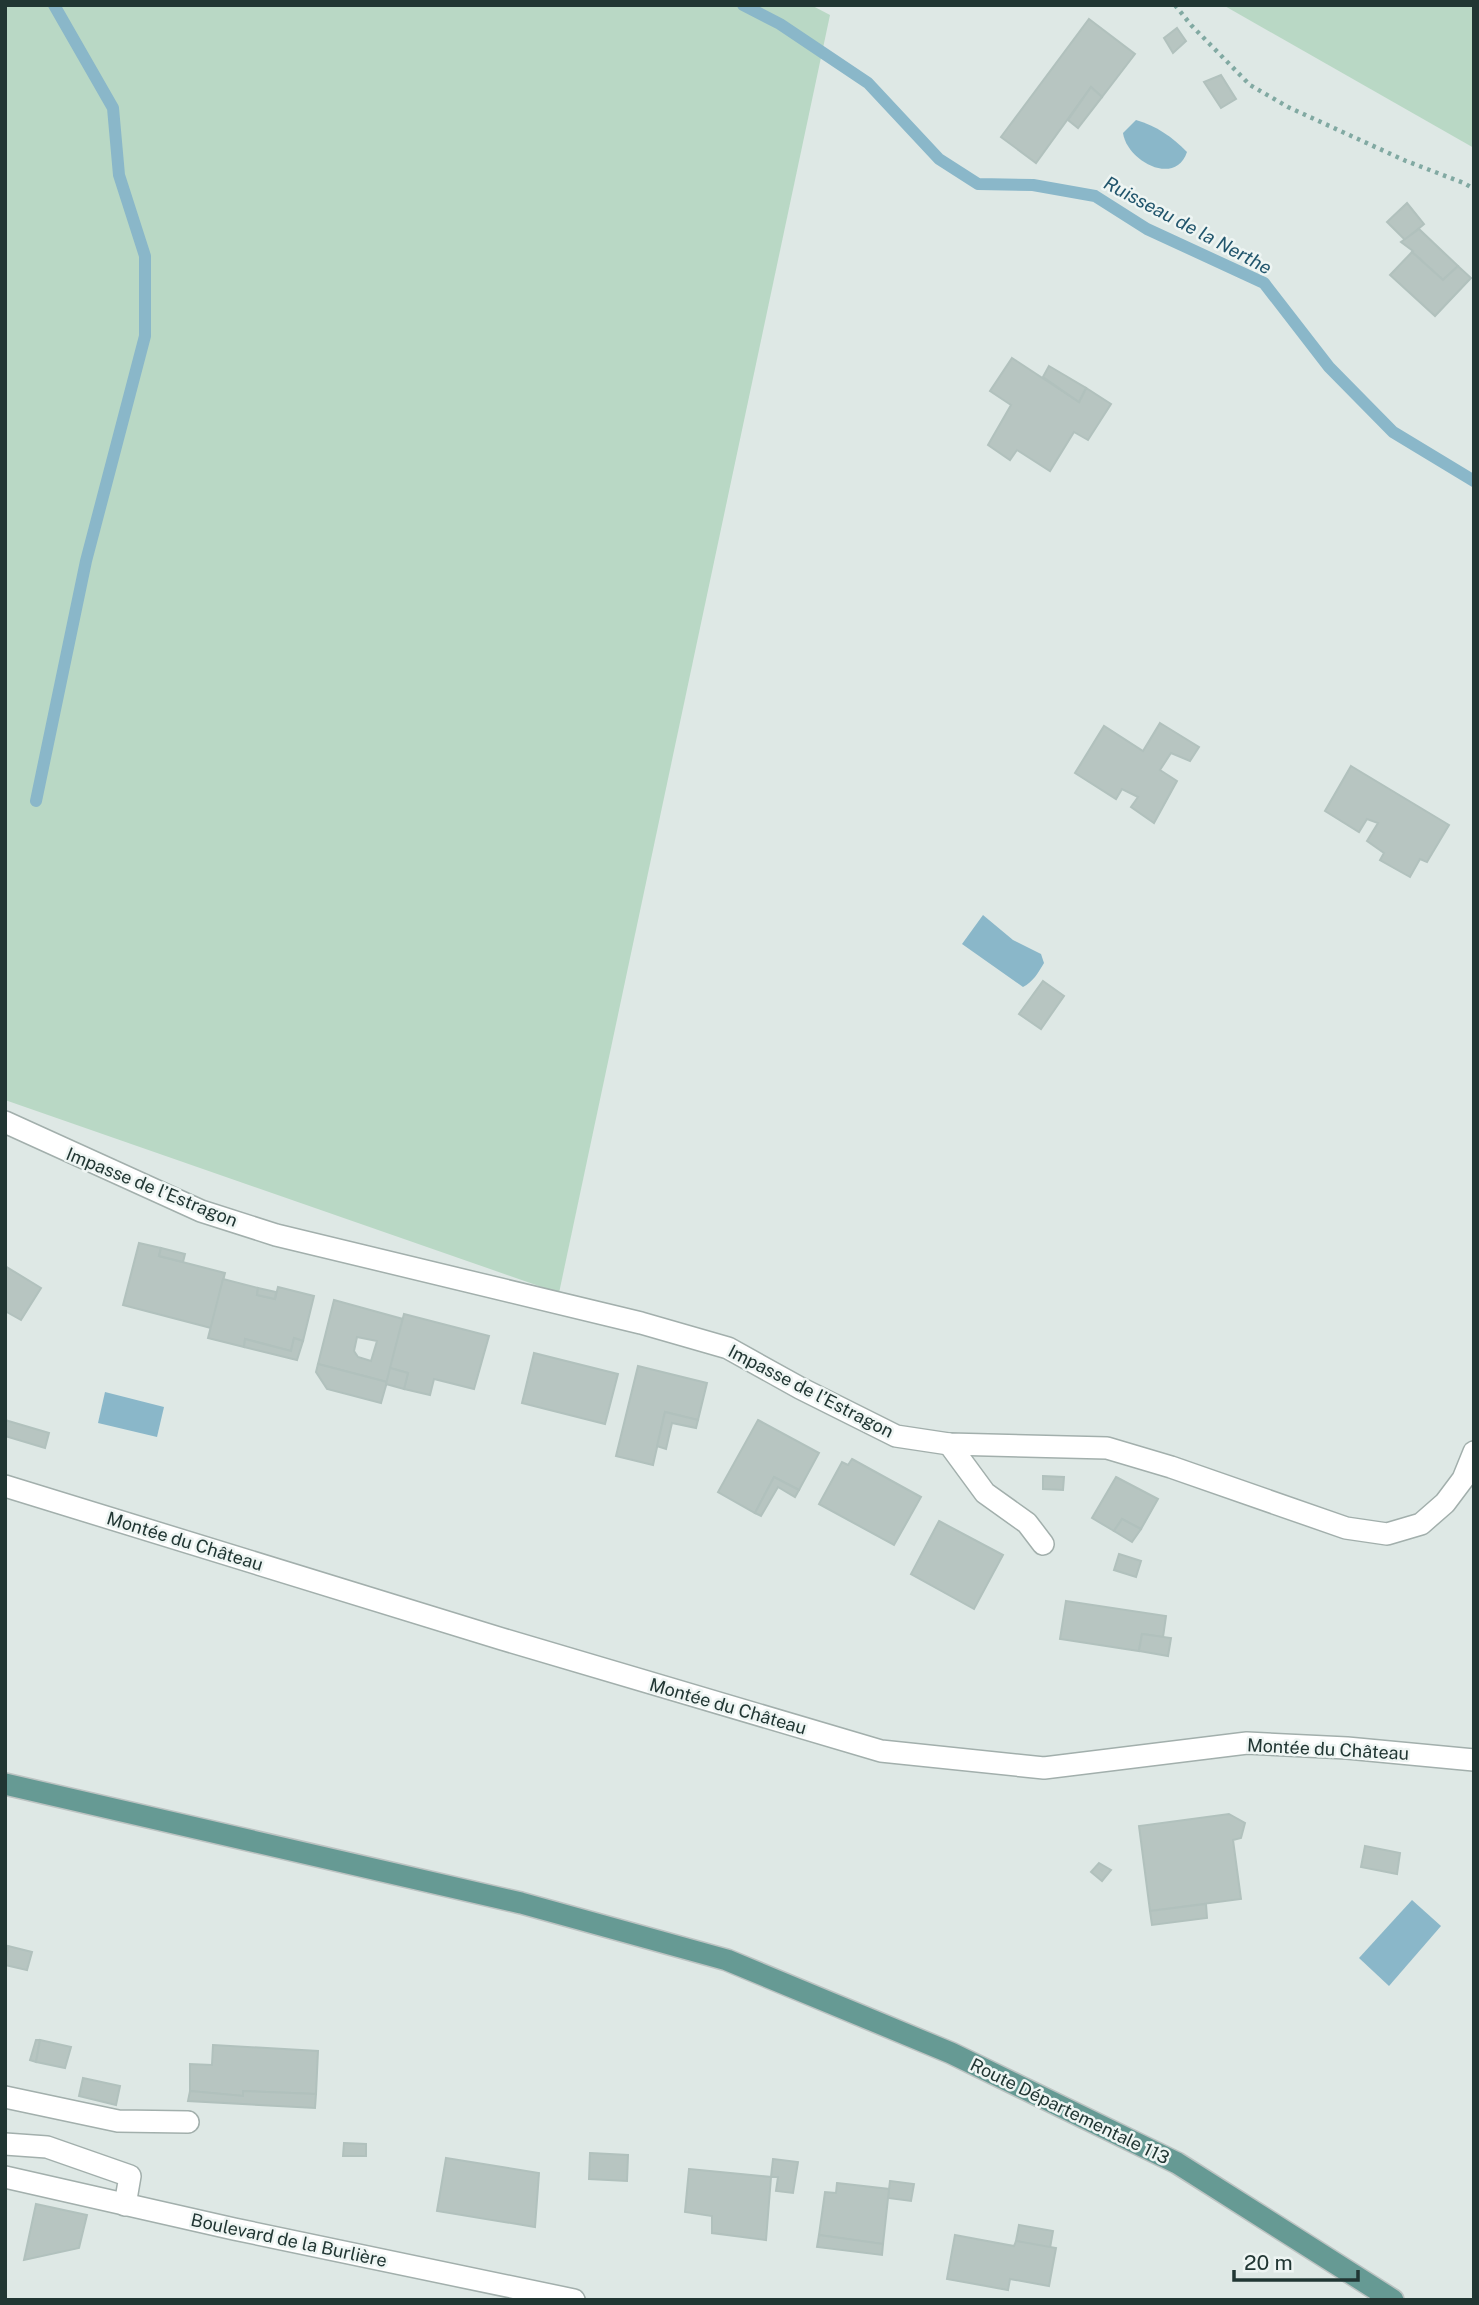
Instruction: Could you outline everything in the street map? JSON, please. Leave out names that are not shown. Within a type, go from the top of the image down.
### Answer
[{"type":"main road","name":"Route Départementale 113","points":[[5,1784],[521,1903],[727,1960],[951,2053],[1177,2163],[1393,2300]]},
{"type":"street","name":"Impasse de l’Estragon","points":[[5,1122],[201,1211],[276,1235],[641,1323],[729,1348],[800,1388],[896,1436],[949,1444],[1107,1448],[1171,1467],[1346,1528],[1387,1534],[1421,1524],[1445,1503],[1463,1479],[1474,1452]]},
{"type":"street","points":[[949,1444],[985,1493],[1027,1523],[1043,1544]]},
{"type":"street","name":"Montée du Château","points":[[5,1486],[502,1639],[881,1751],[1044,1768],[1247,1743],[1348,1748],[1474,1760]]},
{"type":"street","points":[[5,2097],[118,2121],[188,2122]]},
{"type":"street","points":[[5,2144],[47,2147],[130,2176],[125,2205]]},
{"type":"street","name":"Boulevard de la Burlière","points":[[5,2177],[573,2300]]},
{"type":"path","points":[[1175,5],[1250,85],[1288,107],[1464,183],[1474,190]]},
{"type":"green space","points":[[5,5],[811,5],[830,15],[559,1293],[5,1100]]},
{"type":"green space","points":[[1223,5],[1474,5],[1474,148]]},
{"type":"water","points":[[1136,120],[1170,137],[1187,152],[1181,162],[1172,168],[1163,169],[1142,161],[1133,153],[1123,133]]},
{"type":"water","points":[[983,915],[1013,940],[1041,954],[1044,963],[1027,985],[1023,987],[962,944]]},
{"type":"water","points":[[105,1392],[164,1407],[157,1437],[98,1423]]},
{"type":"water","points":[[1412,1900],[1441,1926],[1389,1986],[1359,1958]]},
{"type":"building","points":[[1089,19],[1135,54],[1102,97],[1091,87],[1036,163],[1001,137]]},
{"type":"building","points":[[1177,28],[1186,41],[1173,53],[1164,38]]},
{"type":"building","points":[[1221,75],[1236,99],[1221,108],[1204,82]]},
{"type":"building","points":[[1091,87],[1102,97],[1078,128],[1068,120]]},
{"type":"building","points":[[1407,203],[1424,224],[1405,240],[1387,222]]},
{"type":"building","points":[[1419,229],[1458,266],[1443,280],[1401,242]]},
{"type":"building","points":[[1412,252],[1443,280],[1458,266],[1471,278],[1435,316],[1390,275]]},
{"type":"building","points":[[1012,358],[1079,402],[1086,388],[1111,404],[1088,440],[1074,432],[1050,471],[1017,450],[1010,460],[988,445],[1011,405],[990,391]]},
{"type":"building","points":[[1049,366],[1086,388],[1079,402],[1043,377]]},
{"type":"building","points":[[1160,723],[1199,747],[1190,761],[1171,753],[1160,770],[1177,781],[1154,823],[1131,807],[1138,797],[1122,789],[1116,799],[1075,773],[1104,726],[1143,751]]},
{"type":"building","points":[[1351,766],[1449,825],[1427,862],[1420,859],[1410,877],[1380,860],[1384,853],[1367,841],[1378,823],[1367,819],[1359,832],[1325,811]]},
{"type":"building","points":[[1043,981],[1064,996],[1041,1029],[1019,1014]]},
{"type":"building","points":[[139,1243],[161,1248],[159,1256],[225,1273],[211,1328],[123,1305]]},
{"type":"building","points":[[161,1248],[185,1254],[183,1262],[159,1256]]},
{"type":"building","points":[[5,1266],[41,1288],[21,1320],[5,1311]]},
{"type":"building","points":[[223,1279],[258,1288],[257,1295],[275,1299],[278,1287],[314,1296],[303,1341],[294,1338],[291,1351],[245,1339],[244,1347],[208,1338]]},
{"type":"building","points":[[258,1288],[276,1292],[275,1299],[257,1295]]},
{"type":"building","points":[[334,1300],[403,1319],[387,1382],[318,1364]],"holes":[[[357,1337],[377,1341],[371,1361],[358,1357],[354,1351]]]},
{"type":"building","points":[[404,1314],[489,1336],[474,1389],[434,1379],[430,1395],[404,1389],[408,1373],[390,1368]]},
{"type":"building","points":[[294,1338],[303,1341],[297,1360],[244,1347],[245,1339],[291,1351]]},
{"type":"building","points":[[534,1353],[618,1374],[605,1424],[522,1403]]},
{"type":"building","points":[[318,1364],[387,1382],[381,1403],[327,1389],[316,1372]]},
{"type":"building","points":[[638,1366],[707,1383],[698,1420],[665,1412],[653,1465],[616,1456]]},
{"type":"building","points":[[390,1368],[408,1373],[404,1389],[386,1384]]},
{"type":"building","points":[[665,1412],[698,1420],[696,1428],[672,1423],[666,1449],[657,1446]]},
{"type":"building","points":[[5,1420],[49,1433],[45,1448],[5,1436]]},
{"type":"building","points":[[758,1420],[819,1453],[799,1490],[774,1477],[755,1513],[718,1492]]},
{"type":"building","points":[[852,1459],[921,1497],[894,1545],[819,1504],[842,1462],[848,1465]]},
{"type":"building","points":[[1043,1476],[1064,1477],[1063,1490],[1043,1489]]},
{"type":"building","points":[[774,1477],[799,1490],[795,1497],[778,1487],[761,1516],[755,1513]]},
{"type":"building","points":[[1116,1477],[1158,1499],[1141,1529],[1122,1519],[1114,1531],[1092,1518]]},
{"type":"building","points":[[1122,1519],[1141,1529],[1132,1542],[1114,1531]]},
{"type":"building","points":[[939,1521],[1003,1555],[974,1609],[911,1574]]},
{"type":"building","points":[[1119,1554],[1141,1561],[1136,1577],[1114,1570]]},
{"type":"building","points":[[1066,1601],[1166,1616],[1163,1637],[1142,1634],[1139,1651],[1060,1639]]},
{"type":"building","points":[[1142,1634],[1171,1638],[1168,1656],[1139,1651]]},
{"type":"building","points":[[1229,1814],[1245,1823],[1241,1838],[1233,1840],[1241,1899],[1150,1911],[1139,1826]]},
{"type":"building","points":[[1365,1846],[1400,1853],[1397,1874],[1361,1867]]},
{"type":"building","points":[[1099,1863],[1111,1870],[1102,1881],[1091,1872]]},
{"type":"building","points":[[1206,1904],[1207,1918],[1152,1925],[1150,1911]]},
{"type":"building","points":[[8,1946],[32,1952],[27,1970],[5,1965]]},
{"type":"building","points":[[36,2040],[40,2040],[36,2062],[30,2060]]},
{"type":"building","points":[[40,2040],[71,2047],[65,2068],[36,2062]]},
{"type":"building","points":[[213,2045],[318,2051],[316,2094],[243,2091],[243,2096],[190,2091],[190,2064],[212,2065]]},
{"type":"building","points":[[83,2078],[120,2086],[116,2105],[79,2096]]},
{"type":"building","points":[[190,2091],[243,2096],[243,2091],[316,2094],[315,2108],[188,2101]]},
{"type":"building","points":[[344,2143],[366,2144],[366,2156],[343,2156]]},
{"type":"building","points":[[590,2153],[628,2155],[627,2181],[589,2179]]},
{"type":"building","points":[[446,2158],[539,2173],[535,2227],[437,2211]]},
{"type":"building","points":[[773,2159],[798,2162],[793,2193],[776,2191],[778,2177],[771,2177]]},
{"type":"building","points":[[689,2169],[771,2177],[766,2240],[712,2233],[712,2216],[685,2212]]},
{"type":"building","points":[[890,2181],[914,2184],[911,2201],[888,2198]]},
{"type":"building","points":[[837,2183],[889,2189],[883,2244],[819,2235],[825,2192],[836,2193]]},
{"type":"building","points":[[36,2204],[87,2215],[79,2248],[24,2260]]},
{"type":"building","points":[[1019,2225],[1053,2231],[1050,2248],[1016,2241]]},
{"type":"building","points":[[819,2235],[883,2244],[882,2255],[817,2247]]},
{"type":"building","points":[[955,2235],[1014,2246],[1016,2241],[1056,2248],[1049,2286],[1010,2279],[1008,2290],[947,2279]]},
{"type":"waterway","points":[[36,801],[86,561],[145,336],[145,256],[119,175],[113,108],[54,5]]},
{"type":"waterway","name":"Ruisseau de la Nerthe","points":[[743,5],[780,24],[868,83],[939,159],[978,184],[1033,185],[1095,196],[1147,229],[1264,283],[1329,367],[1393,432],[1474,481]]}]
